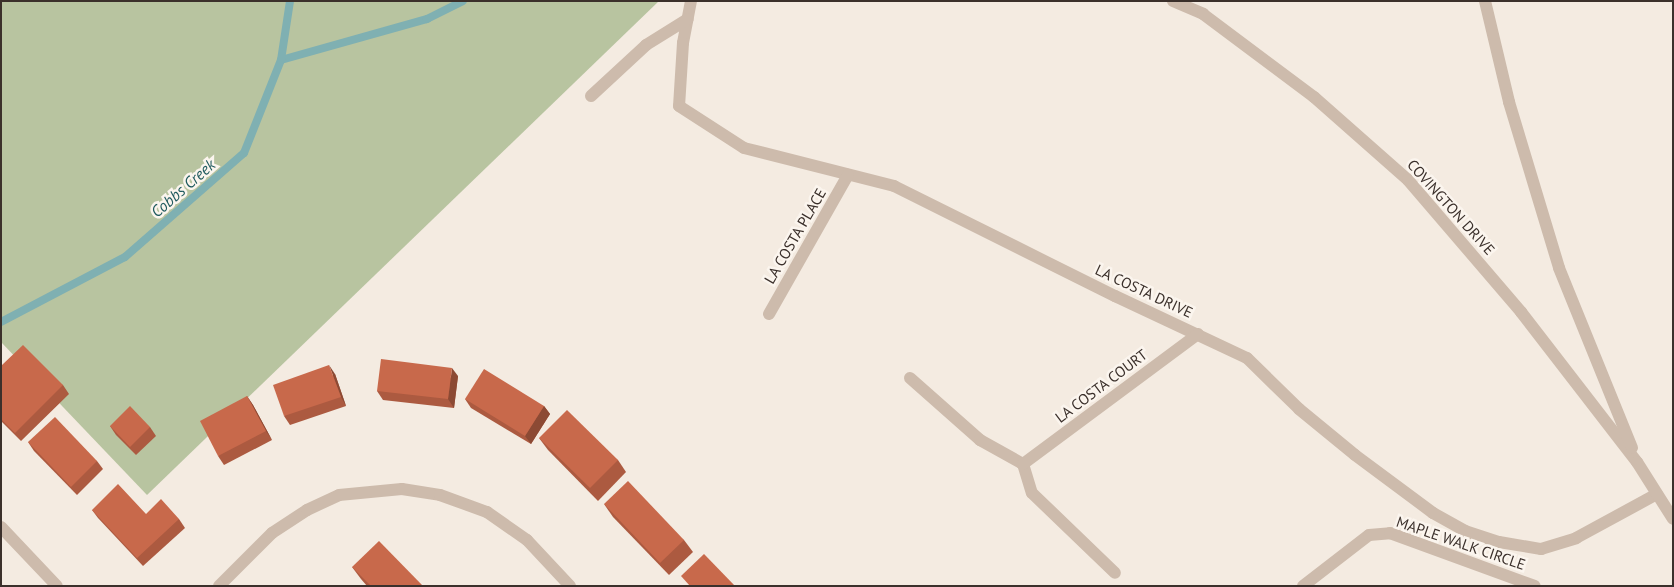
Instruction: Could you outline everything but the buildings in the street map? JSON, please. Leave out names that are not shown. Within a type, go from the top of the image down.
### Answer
[{"type":"street","name":"LA COSTA DRIVE","points":[[691,1],[683,43],[679,106],[744,148],[894,186],[1115,296],[1247,358],[1299,409],[1355,455],[1433,513],[1465,531],[1499,542],[1542,549],[1576,538],[1657,494]]},
{"type":"street","name":"COVINGTON DRIVE","points":[[1173,1],[1202,14],[1314,97],[1408,180],[1521,312],[1637,462],[1673,519]]},
{"type":"street","name":"COVINGTON DRIVE","points":[[1486,1],[1509,102],[1559,268],[1637,462]]},
{"type":"street","points":[[591,96],[646,46],[688,20]]},
{"type":"street","name":"LA COSTA PLACE","points":[[769,314],[848,175]]},
{"type":"street","name":"LA COSTA COURT","points":[[1023,464],[1198,334]]},
{"type":"street","points":[[910,378],[980,440],[1023,464],[1032,494],[1114,573]]},
{"type":"street","points":[[219,586],[272,533],[307,510],[340,496],[402,489],[440,495],[487,512],[527,540],[570,586]]},
{"type":"street","points":[[1,527],[57,586]]},
{"type":"street","name":"MAPLE WALK CIRCLE","points":[[1303,586],[1369,535],[1390,533],[1535,586]]},
{"type":"green space","points":[[1,1],[659,1],[147,495],[1,342]]},
{"type":"waterway","name":"Cobbs Creek","points":[[1,322],[125,257],[244,153],[281,60],[290,1]]},
{"type":"waterway","points":[[281,60],[427,19],[463,1]]}]
